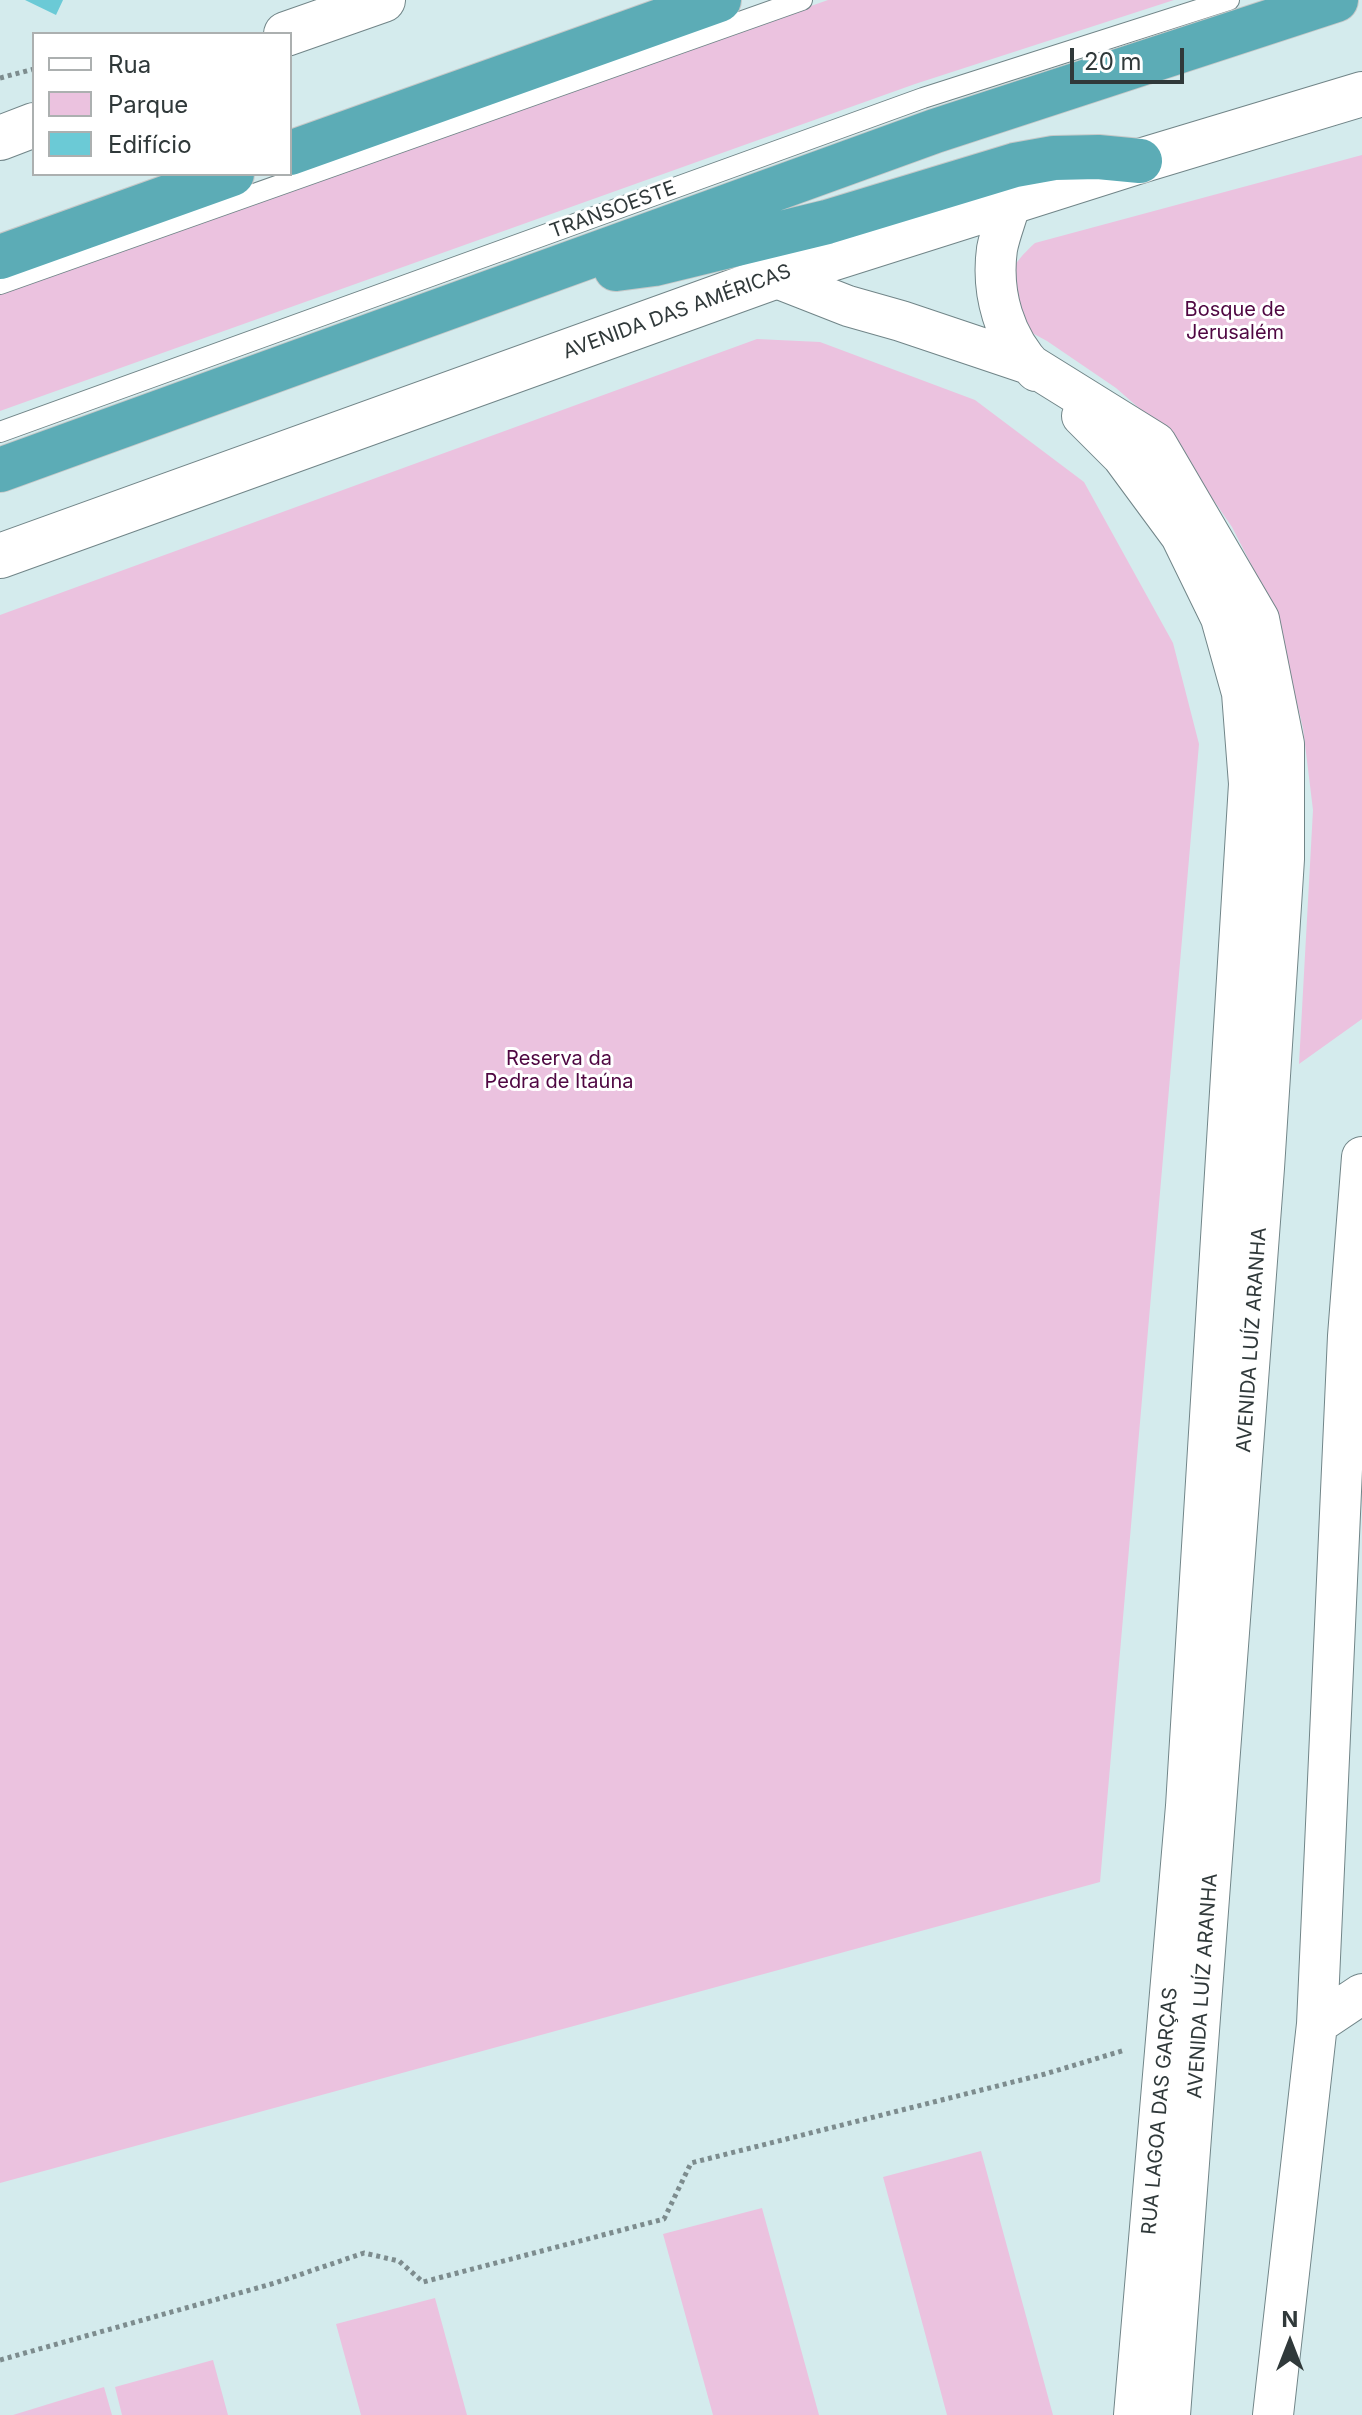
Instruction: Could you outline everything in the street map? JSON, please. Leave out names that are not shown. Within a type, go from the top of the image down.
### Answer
[{"type":"highway","points":[[292,152],[719,0]]},
{"type":"highway","points":[[0,470],[935,131],[1336,0]]},
{"type":"highway","points":[[566,265],[618,269],[654,264],[827,222],[1015,165],[1054,158],[1098,157],[1140,161]]},
{"type":"highway","points":[[0,257],[226,176]]},
{"type":"main road","points":[[290,32],[334,8],[383,0]]},
{"type":"main road","name":"AVENIDA DAS AMÉRICAS","points":[[0,556],[774,277],[1362,94]]},
{"type":"main road","points":[[0,138],[32,126]]},
{"type":"street","name":"AVENIDA LUÍZ ARANHA","points":[[1011,201],[998,247],[995,282],[1000,311],[1010,334],[1029,364],[1122,456],[1181,536],[1221,618],[1242,693],[1249,784],[1186,1806]]},
{"type":"street","name":"AVENIDA LUÍZ ARANHA","points":[[774,277],[848,306],[1029,364],[1156,443],[1259,619],[1284,744],[1284,859],[1264,1168],[1170,2415]]},
{"type":"street","points":[[1273,2415],[1317,2024],[1355,1348],[1362,1157]]},
{"type":"street","name":"RUA LAGOA DAS GARÇAS","points":[[1134,2415],[1186,1806]]},
{"type":"street","points":[[1317,2024],[1362,1994]]},
{"type":"lane","points":[[0,284],[802,0]]},
{"type":"lane","name":"TRANSOESTE","points":[[0,432],[908,103],[1229,0]]},
{"type":"path","points":[[0,78],[32,70]]},
{"type":"path","points":[[0,2360],[275,2283],[364,2253],[399,2261],[423,2282],[664,2219],[691,2163],[1045,2074],[1166,2037]]},
{"type":"green space","points":[[828,0],[1174,0],[915,84],[0,411],[0,292]]},
{"type":"green space","name":"Bosque de Jerusalém","points":[[1362,155],[1362,1019],[1299,1064],[1313,810],[1303,728],[1274,609],[1232,527],[1148,416],[1116,388],[1021,327],[1010,282],[1016,264],[1035,243]]},
{"type":"green space","name":"Reserva da Pedra de Itaúna","points":[[757,339],[820,342],[975,400],[1084,482],[1173,643],[1199,744],[1100,1882],[0,2183],[0,615]]},
{"type":"green space","points":[[981,2151],[1053,2415],[947,2415],[883,2177]]},
{"type":"green space","points":[[762,2208],[819,2415],[713,2415],[663,2234]]},
{"type":"green space","points":[[435,2298],[467,2415],[361,2415],[336,2324]]},
{"type":"green space","points":[[213,2360],[228,2415],[122,2415],[115,2387]]},
{"type":"green space","points":[[104,2387],[112,2415],[13,2415]]},
{"type":"building","points":[[25,0],[63,0],[56,15]]}]
